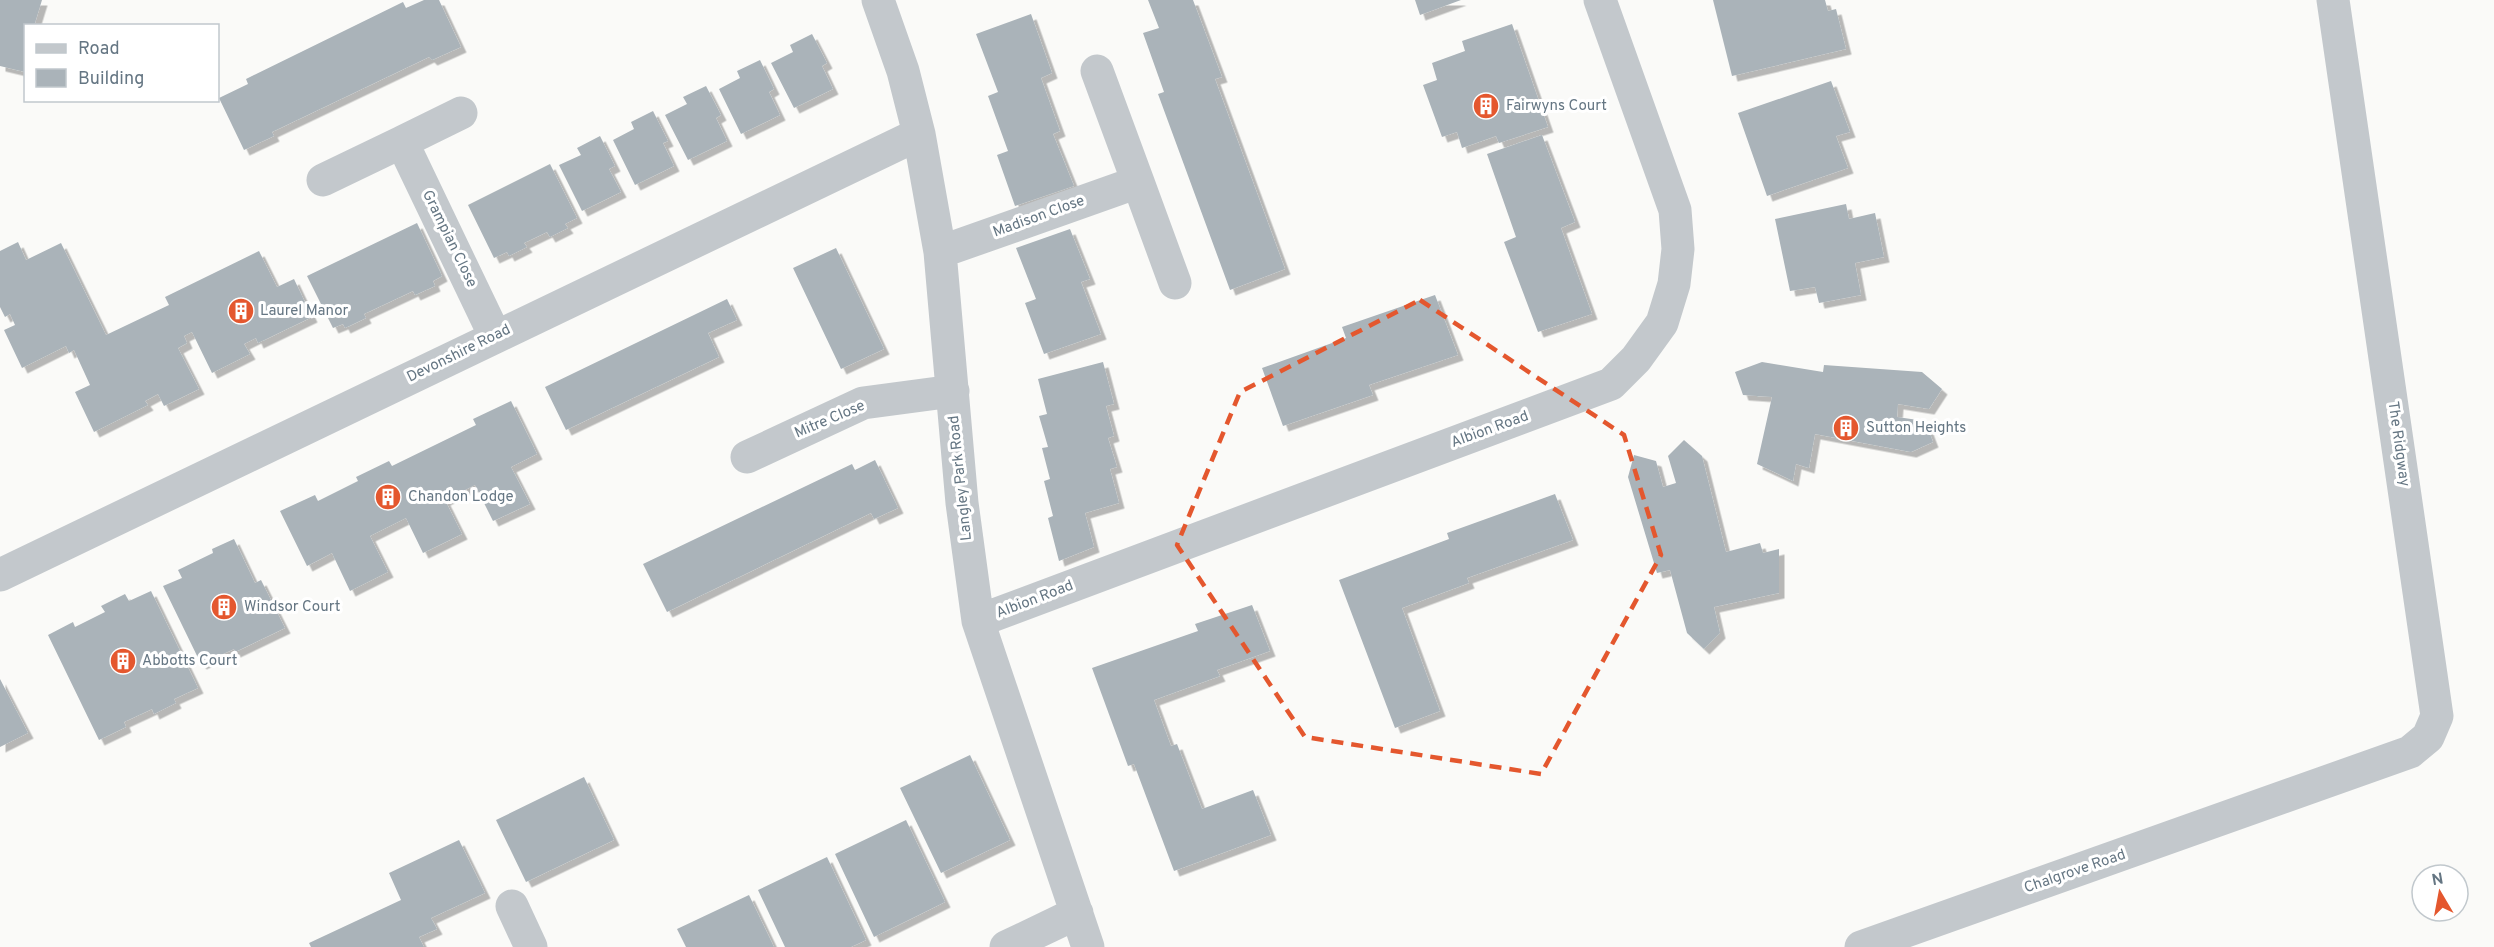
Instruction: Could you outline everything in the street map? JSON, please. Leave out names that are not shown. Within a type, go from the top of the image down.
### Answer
[{"type":"street","name":"Langley Park Road","points":[[878,0],[903,71],[919,134],[940,252],[962,503],[978,621],[1088,947]]},
{"type":"street","name":"Albion Road","points":[[978,621],[1611,384],[1636,359],[1662,323],[1674,284],[1678,249],[1675,210],[1600,0]]},
{"type":"street","name":"The Ridgway","points":[[2289,796],[2410,752],[2428,737],[2437,716],[2333,0]]},
{"type":"street","points":[[1097,71],[1175,283]]},
{"type":"street","points":[[323,180],[461,114]]},
{"type":"street","name":"Devonshire Road","points":[[0,575],[919,134]]},
{"type":"street","name":"Grampian Close","points":[[402,142],[495,336]]},
{"type":"street","name":"Madison Close","points":[[940,252],[1138,182]]},
{"type":"street","name":"Mitre Close","points":[[747,457],[863,403],[953,391]]},
{"type":"street","name":"Chalgrove Road","points":[[1861,947],[2289,796]]},
{"type":"street","points":[[512,906],[531,947]]},
{"type":"street","points":[[1006,947],[1077,913]]},
{"type":"highlighted area","points":[[1420,300],[1624,435],[1661,555],[1541,774],[1305,737],[1177,545],[1240,392]]},
{"type":"building","points":[[0,0],[42,0],[35,24],[24,24],[24,72],[0,66]]},
{"type":"building","points":[[424,0],[439,0],[461,47],[432,60],[429,57],[272,132],[274,136],[244,150],[219,98],[248,84],[246,79],[403,2],[406,8]]},
{"type":"building","points":[[1148,0],[1193,0],[1222,77],[1215,79],[1285,269],[1230,290],[1158,94],[1164,92],[1143,33],[1159,28]]},
{"type":"building","points":[[1415,0],[1461,0],[1420,15]]},
{"type":"building","points":[[1713,0],[1825,0],[1828,11],[1836,9],[1846,49],[1732,76]]},
{"type":"building","points":[[1031,14],[1052,73],[1041,78],[1060,131],[1053,134],[1074,186],[1015,206],[997,155],[1008,151],[988,96],[998,92],[976,34]]},
{"type":"building","name":"Fairwyns Court","points":[[1512,24],[1548,127],[1499,143],[1496,136],[1462,148],[1457,132],[1442,137],[1423,85],[1437,80],[1432,63],[1465,51],[1462,41]]},
{"type":"building","points":[[812,34],[827,63],[822,66],[833,89],[794,108],[771,63],[793,52],[790,45]]},
{"type":"building","points":[[760,60],[774,89],[769,92],[780,115],[741,134],[719,89],[740,78],[737,71]]},
{"type":"building","points":[[1831,81],[1850,132],[1836,136],[1848,168],[1767,196],[1738,113]]},
{"type":"building","points":[[706,86],[721,115],[716,118],[727,141],[688,160],[665,115],[687,104],[683,97]]},
{"type":"building","points":[[653,111],[668,141],[663,143],[674,166],[635,185],[613,140],[634,129],[631,122]]},
{"type":"building","points":[[1542,135],[1575,222],[1561,228],[1592,314],[1538,332],[1504,242],[1516,237],[1487,154]]},
{"type":"building","points":[[600,136],[615,166],[609,169],[621,192],[582,211],[559,165],[581,155],[577,148]]},
{"type":"building","points":[[550,164],[577,218],[565,224],[568,228],[550,237],[547,232],[524,243],[527,247],[509,256],[507,252],[494,258],[468,205]]},
{"type":"building","points":[[1846,204],[1849,219],[1875,213],[1884,257],[1855,263],[1861,295],[1819,303],[1815,287],[1790,291],[1775,219]]},
{"type":"building","points":[[417,223],[442,276],[433,281],[435,286],[415,295],[413,291],[364,314],[366,318],[345,328],[343,324],[333,328],[307,276]]},
{"type":"building","points":[[1070,229],[1090,279],[1081,282],[1101,334],[1044,354],[1025,303],[1036,299],[1016,248]]},
{"type":"building","points":[[18,242],[26,260],[61,243],[106,335],[169,305],[165,297],[259,251],[277,287],[294,279],[312,317],[258,343],[256,338],[244,344],[250,354],[212,373],[192,332],[184,336],[187,343],[178,348],[199,389],[164,406],[158,394],[145,401],[148,405],[94,432],[75,392],[90,385],[74,350],[69,353],[66,346],[22,368],[4,330],[15,325],[10,314],[5,317],[0,307],[0,251]]},
{"type":"building","points":[[836,248],[884,349],[841,369],[793,268]]},
{"type":"building","points":[[1435,295],[1458,355],[1369,385],[1373,395],[1283,426],[1262,368],[1346,338],[1342,327]]},
{"type":"building","points":[[727,299],[737,320],[708,333],[719,357],[566,430],[545,387]]},
{"type":"building","points":[[1103,362],[1114,404],[1106,406],[1114,436],[1108,438],[1117,467],[1110,469],[1119,503],[1085,513],[1094,547],[1059,561],[1048,518],[1053,516],[1044,481],[1050,479],[1042,448],[1048,447],[1039,416],[1047,414],[1038,379]]},
{"type":"building","name":"Sutton Heights","points":[[1762,362],[1823,372],[1824,365],[1922,372],[1942,389],[1929,409],[1898,404],[1897,417],[1925,421],[1933,442],[1911,452],[1815,434],[1809,468],[1796,464],[1793,481],[1757,464],[1772,397],[1743,395],[1735,372]]},
{"type":"building","name":"Chandon Lodge","points":[[511,401],[537,454],[511,467],[530,504],[493,521],[475,485],[445,500],[462,534],[423,553],[406,518],[370,536],[388,572],[350,591],[332,553],[307,566],[280,511],[315,495],[318,501],[358,481],[356,477],[389,461],[392,466],[476,425],[473,419]]},
{"type":"building","points":[[1684,440],[1702,456],[1726,552],[1760,543],[1763,553],[1779,549],[1779,593],[1714,607],[1720,633],[1704,649],[1687,633],[1670,570],[1657,573],[1628,477],[1634,455],[1656,461],[1663,487],[1676,483],[1668,456]]},
{"type":"building","points":[[875,460],[898,508],[874,519],[871,513],[667,612],[643,564],[852,464],[855,470]]},
{"type":"building","points":[[1555,494],[1573,540],[1467,578],[1469,583],[1402,608],[1440,711],[1395,728],[1339,580],[1449,539],[1447,533]]},
{"type":"building","name":"Windsor Court","points":[[234,539],[255,583],[261,580],[285,628],[235,652],[234,649],[201,664],[163,586],[182,578],[178,570],[213,553],[212,549]]},
{"type":"building","name":"Abbotts Court","points":[[151,591],[198,688],[174,699],[176,703],[154,714],[152,709],[124,722],[126,727],[99,740],[48,635],[73,622],[75,627],[105,612],[101,606],[125,594],[129,601]]},
{"type":"building","points":[[1252,605],[1270,651],[1217,670],[1220,676],[1154,700],[1171,746],[1177,744],[1202,809],[1253,790],[1271,835],[1174,871],[1134,764],[1128,766],[1092,668],[1198,631],[1195,624]]},
{"type":"building","points":[[0,679],[28,733],[0,747]]},
{"type":"building","points":[[970,755],[1010,840],[941,873],[900,788]]},
{"type":"building","points":[[584,777],[614,840],[526,882],[496,820]]},
{"type":"building","points":[[906,820],[945,902],[874,937],[835,854]]},
{"type":"building","points":[[459,840],[485,893],[431,918],[437,929],[419,937],[424,947],[311,947],[309,943],[401,900],[389,873]]},
{"type":"building","points":[[827,857],[866,940],[851,947],[785,947],[758,890]]},
{"type":"building","points":[[749,895],[774,947],[686,947],[677,929]]},
{"type":"place","name":"Fairwyns Court","points":[[1486,106]]},
{"type":"place","name":"Laurel Manor","points":[[241,311]]},
{"type":"place","name":"Sutton Heights","points":[[1846,428]]},
{"type":"place","name":"Chandon Lodge","points":[[388,497]]},
{"type":"place","name":"Windsor Court","points":[[224,607]]},
{"type":"place","name":"Abbotts Court","points":[[123,661]]}]
